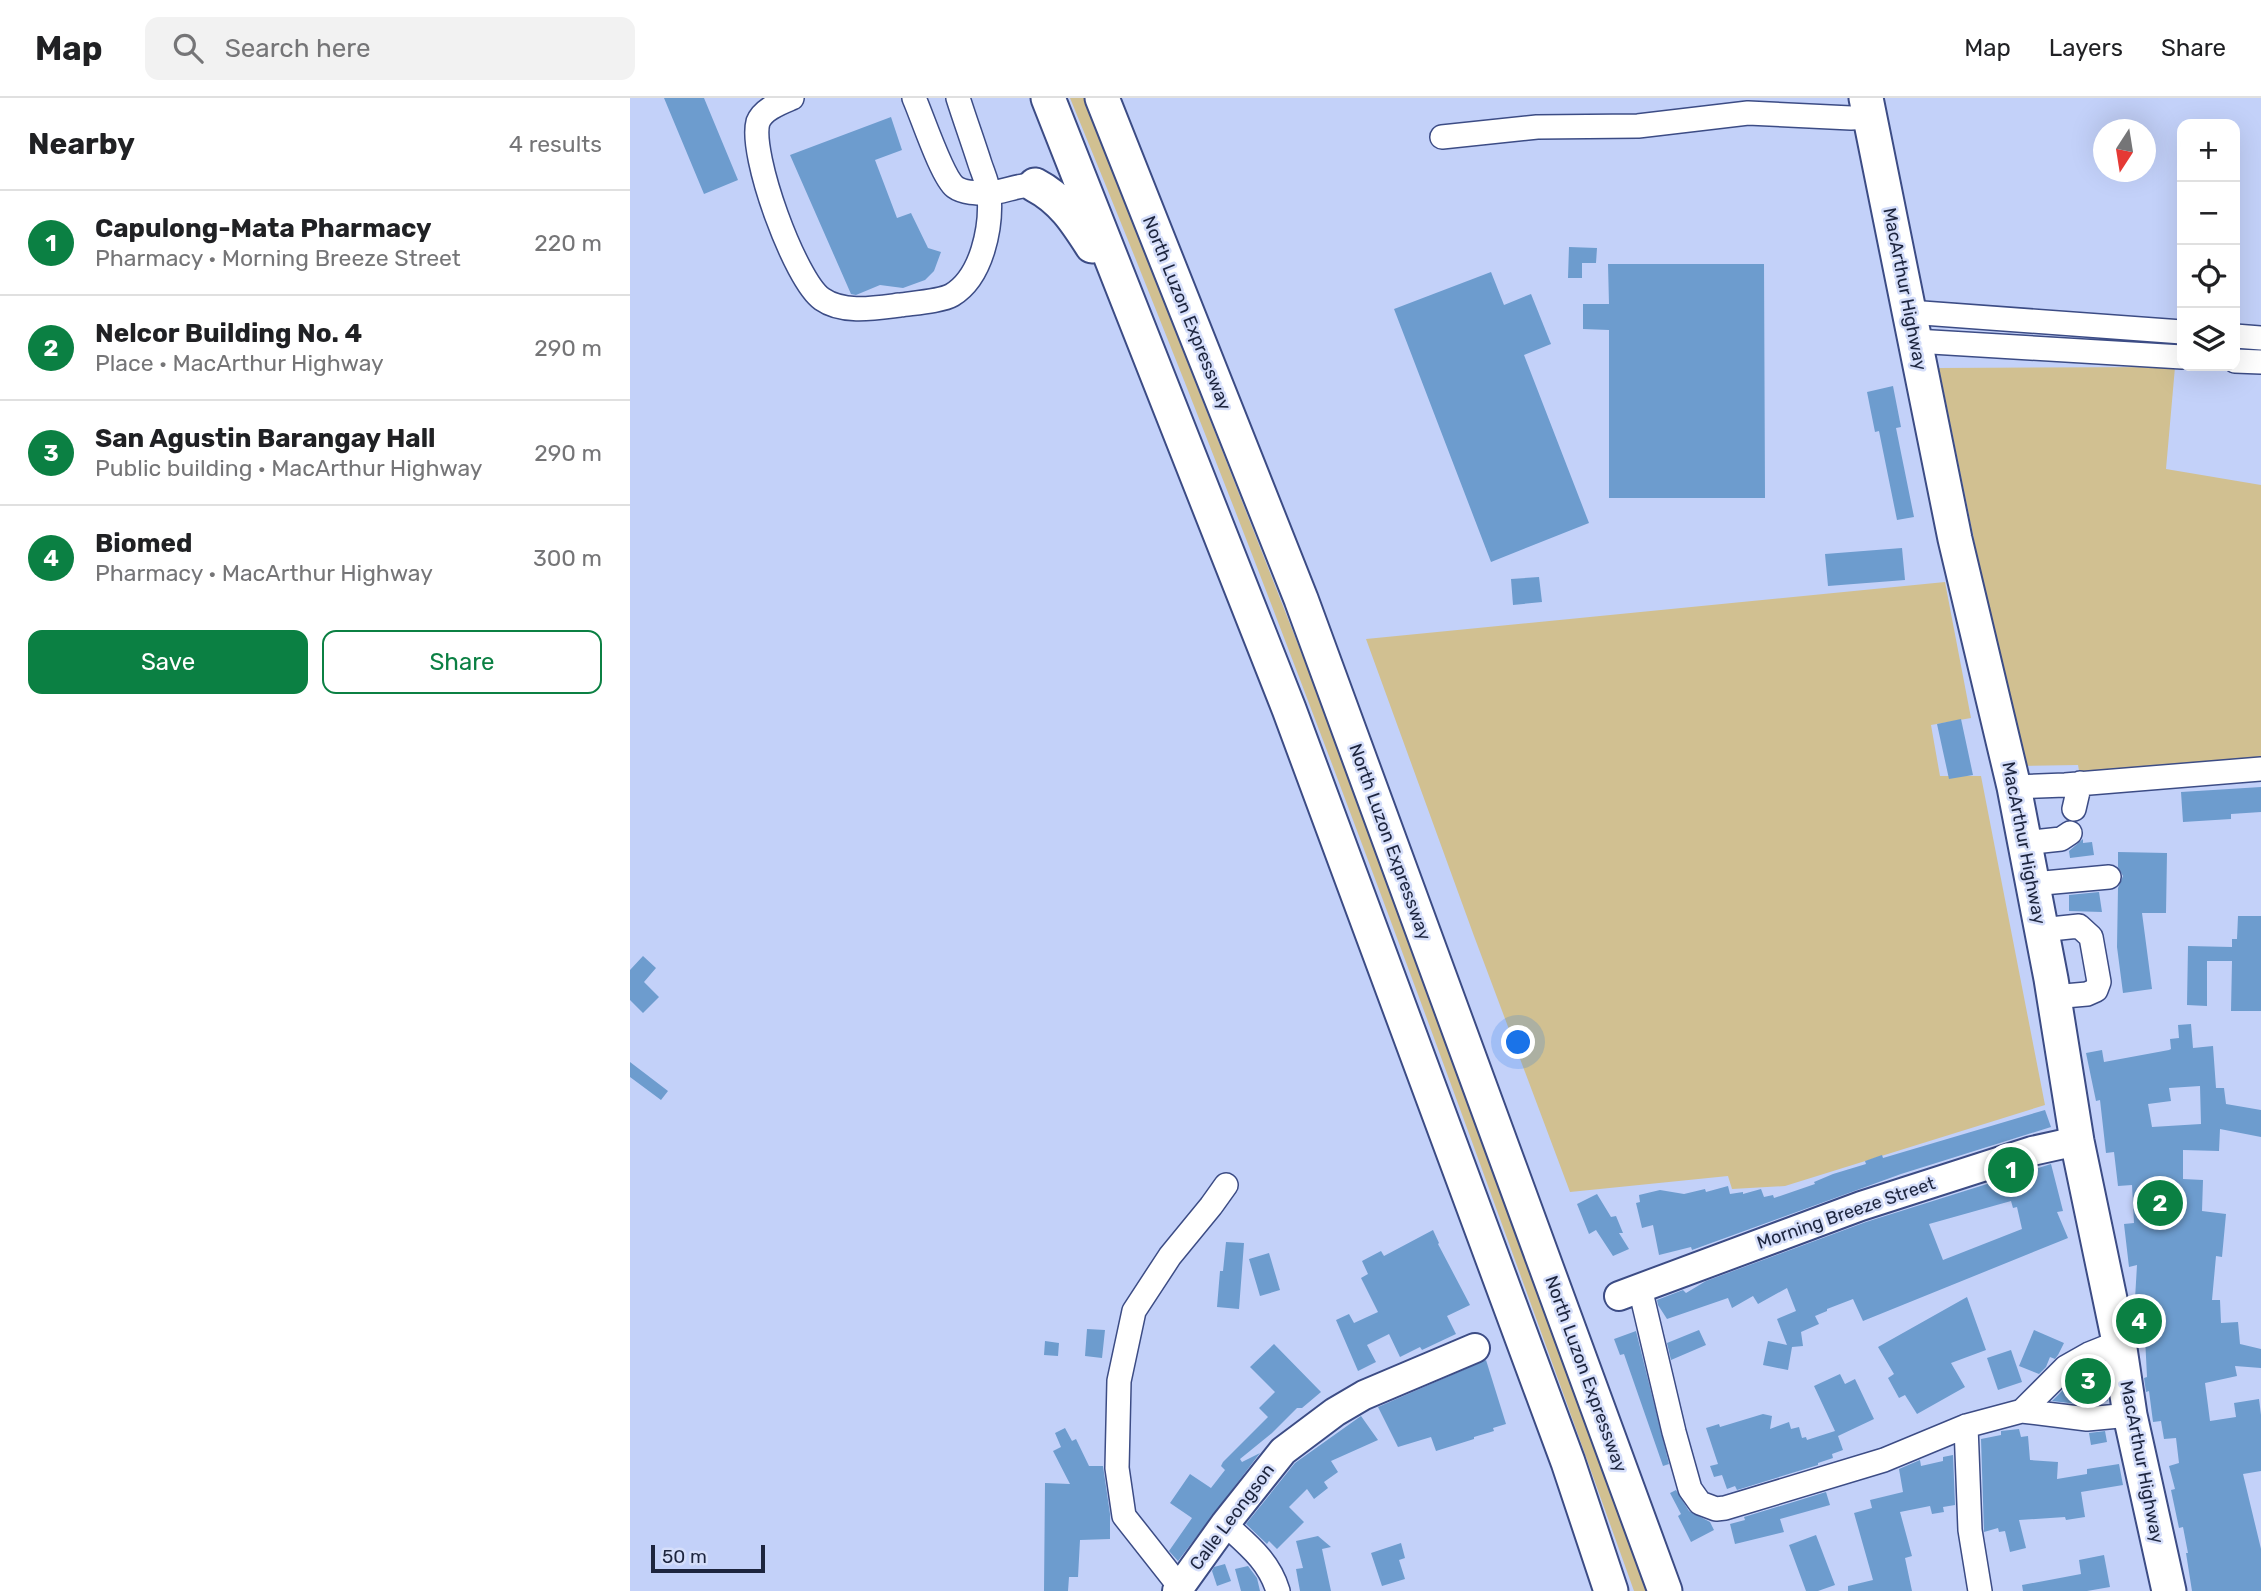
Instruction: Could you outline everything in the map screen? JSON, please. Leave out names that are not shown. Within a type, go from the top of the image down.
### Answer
[{"type":"highway","points":[[1048,98],[1289,709],[1568,1462],[1611,1591]]},
{"type":"highway","name":"North Luzon Expressway","points":[[1102,98],[1301,599],[1665,1591]]},
{"type":"highway","name":"MacArthur Highway","points":[[1868,107],[1955,539],[2014,787],[2077,1141],[2119,1342],[2130,1415],[2169,1591]]},
{"type":"highway","points":[[1035,185],[1050,193],[1074,217],[1142,331]]},
{"type":"main road","name":"Morning Breeze Street","points":[[1629,1292],[1873,1202],[2032,1151],[2077,1141]]},
{"type":"main road","name":"Calle Leongson","points":[[1179,1589],[1225,1524],[1283,1451],[1335,1412],[1364,1395],[1475,1348]]},
{"type":"street","points":[[792,98],[765,113],[759,121],[757,137],[763,171],[782,234],[803,274],[819,298],[838,307],[877,307],[951,296],[964,284],[978,264],[986,240],[989,194],[958,98]]},
{"type":"street","points":[[914,98],[946,175],[954,187],[989,194],[1021,184],[1035,185]]},
{"type":"street","points":[[1442,137],[1537,127],[1638,126],[1748,113],[1851,118],[1868,107]]},
{"type":"street","points":[[1961,316],[1962,343]]},
{"type":"street","points":[[1912,327],[1961,316],[2177,332]]},
{"type":"street","points":[[2048,322],[2048,349]]},
{"type":"street","points":[[1912,327],[1962,343],[2177,357]]},
{"type":"street","points":[[2240,336],[2261,338],[2251,362]]},
{"type":"street","points":[[2014,787],[2261,769]]},
{"type":"street","points":[[2074,809],[2080,783]]},
{"type":"street","points":[[2024,843],[2060,839],[2070,833]]},
{"type":"street","points":[[2032,884],[2109,877]]},
{"type":"street","points":[[2041,930],[2079,926],[2091,937],[2099,982],[2096,990],[2087,994],[2053,997]]},
{"type":"street","points":[[1179,1589],[1124,1516],[1117,1468],[1119,1381],[1133,1311],[1170,1255],[1226,1185]]},
{"type":"street","points":[[1629,1292],[1695,1499],[1707,1507],[1725,1508],[1884,1460],[1966,1426],[2022,1411],[2087,1419],[2130,1415]]},
{"type":"street","points":[[2022,1411],[2066,1367],[2119,1342]]},
{"type":"street","points":[[1966,1426],[1970,1530],[1980,1591]]},
{"type":"street","points":[[1225,1524],[1263,1559],[1275,1579],[1278,1591]]},
{"type":"shaded area","points":[[1070,98],[1084,98],[1343,759],[1647,1591],[1634,1591],[1361,841],[1219,468]]},
{"type":"shaded area","points":[[2175,367],[2166,469],[2261,485],[2261,760],[2080,776],[2078,765],[2020,766],[1939,368]]},
{"type":"shaded area","points":[[1945,582],[1971,718],[1931,725],[1940,776],[1981,776],[2045,1105],[1785,1186],[1732,1189],[1728,1176],[1570,1192],[1366,639]]},
{"type":"building","points":[[664,98],[704,98],[738,180],[704,194]]},
{"type":"building","points":[[891,117],[902,150],[875,160],[897,218],[911,213],[928,248],[941,252],[934,271],[925,280],[903,288],[880,285],[856,295],[851,294],[790,155]]},
{"type":"building","points":[[1569,247],[1597,248],[1596,263],[1582,263],[1582,278],[1568,278]]},
{"type":"building","points":[[1608,264],[1764,264],[1765,498],[1609,498],[1609,330],[1583,329],[1583,304],[1609,304]]},
{"type":"building","points":[[1491,272],[1504,305],[1531,294],[1551,344],[1524,355],[1589,523],[1491,562],[1394,309]]},
{"type":"building","points":[[1893,386],[1901,427],[1896,428],[1914,517],[1897,520],[1879,431],[1875,432],[1867,392]]},
{"type":"building","points":[[1902,548],[1905,580],[1828,586],[1825,554]]},
{"type":"building","points":[[1539,577],[1542,602],[1513,605],[1511,579]]},
{"type":"building","points":[[1961,719],[1973,775],[1949,779],[1937,724]]},
{"type":"building","points":[[2261,787],[2261,812],[2231,814],[2231,819],[2183,822],[2181,792]]},
{"type":"building","points":[[2083,839],[2083,843],[2092,842],[2094,855],[2070,858],[2069,851]]},
{"type":"building","points":[[2118,852],[2167,853],[2166,913],[2142,913],[2152,989],[2123,993],[2117,947],[2118,888],[2123,876],[2118,867]]},
{"type":"building","points":[[2099,892],[2102,912],[2069,911],[2069,895]]},
{"type":"building","points":[[2238,916],[2261,916],[2261,1011],[2231,1011],[2232,961],[2207,961],[2207,1006],[2187,1005],[2188,946],[2232,947],[2232,939],[2237,939]]},
{"type":"building","points":[[643,956],[656,968],[644,982],[659,997],[643,1013],[630,1000],[630,970]]},
{"type":"building","points":[[2191,1024],[2193,1048],[2213,1046],[2216,1088],[2224,1088],[2226,1104],[2261,1110],[2261,1137],[2220,1129],[2219,1151],[2183,1150],[2183,1179],[2203,1180],[2202,1211],[2226,1214],[2222,1257],[2216,1256],[2212,1300],[2220,1300],[2221,1323],[2238,1322],[2240,1344],[2261,1349],[2261,1368],[2235,1366],[2237,1376],[2205,1383],[2210,1421],[2236,1417],[2234,1403],[2259,1399],[2261,1471],[2243,1474],[2261,1549],[2261,1591],[2192,1591],[2183,1527],[2179,1528],[2171,1490],[2175,1489],[2169,1466],[2179,1463],[2176,1438],[2164,1439],[2161,1421],[2153,1422],[2149,1391],[2146,1392],[2145,1337],[2138,1337],[2135,1299],[2137,1265],[2129,1267],[2124,1224],[2134,1223],[2132,1185],[2118,1186],[2114,1152],[2106,1153],[2100,1100],[2096,1101],[2086,1053],[2102,1050],[2104,1062],[2169,1050],[2170,1039],[2179,1038],[2178,1025]],"holes":[[[2200,1086],[2201,1124],[2152,1127],[2148,1104],[2171,1101],[2169,1088]]]},
{"type":"building","points":[[630,1062],[668,1091],[661,1100],[630,1077]]},
{"type":"building","points":[[2045,1110],[2051,1127],[1901,1174],[1692,1250],[1691,1247],[1659,1255],[1653,1225],[1642,1228],[1636,1203],[1640,1202],[1639,1195],[1660,1190],[1684,1194],[1705,1189],[1706,1192],[1728,1186],[1730,1194],[1761,1189],[1764,1197],[1773,1195],[1774,1198],[1866,1164],[1865,1161],[1882,1155],[1883,1158]]},
{"type":"building","points":[[2051,1164],[2063,1211],[2057,1212],[2068,1238],[1863,1321],[1853,1299],[1827,1309],[1815,1316],[1819,1324],[1801,1332],[1803,1346],[1792,1347],[1788,1370],[1763,1365],[1768,1341],[1787,1345],[1777,1319],[1796,1311],[1787,1288],[1758,1304],[1753,1296],[1732,1308],[1728,1298],[1667,1319],[1658,1305],[1657,1300],[1683,1290],[1686,1293],[1706,1281],[1866,1222]],"holes":[[[2011,1201],[2013,1208],[2017,1207],[2022,1229],[1943,1260],[1929,1224]]]},
{"type":"building","points":[[1597,1194],[1611,1217],[1616,1216],[1623,1233],[1619,1233],[1629,1249],[1613,1256],[1596,1230],[1589,1234],[1577,1204]]},
{"type":"building","points":[[1433,1230],[1470,1305],[1447,1316],[1456,1334],[1400,1357],[1389,1334],[1367,1345],[1376,1362],[1358,1371],[1336,1320],[1349,1314],[1354,1323],[1378,1312],[1361,1278],[1368,1274],[1362,1261],[1381,1251],[1384,1256]]},
{"type":"building","points":[[1226,1242],[1244,1243],[1239,1309],[1217,1307]]},
{"type":"building","points":[[1269,1253],[1280,1290],[1260,1296],[1249,1259]]},
{"type":"building","points":[[1967,1297],[1986,1350],[1951,1363],[1965,1387],[1917,1414],[1905,1395],[1899,1398],[1888,1378],[1894,1374],[1878,1347]]},
{"type":"building","points":[[1087,1329],[1105,1330],[1102,1358],[1085,1356]]},
{"type":"building","points":[[1699,1330],[1706,1345],[1671,1360],[1667,1343]]},
{"type":"building","points":[[2034,1330],[2064,1343],[2055,1359],[2050,1357],[2039,1374],[2019,1366]]},
{"type":"building","points":[[1636,1331],[1669,1464],[1663,1466],[1624,1354],[1620,1355],[1614,1339]]},
{"type":"building","points":[[1045,1341],[1059,1343],[1058,1356],[1044,1355]]},
{"type":"building","points":[[1274,1344],[1321,1392],[1302,1408],[1297,1408],[1240,1459],[1242,1462],[1260,1453],[1178,1561],[1169,1551],[1192,1518],[1170,1503],[1190,1474],[1211,1488],[1225,1470],[1221,1466],[1223,1462],[1268,1417],[1259,1408],[1275,1392],[1250,1367]]},
{"type":"building","points":[[2011,1350],[2022,1382],[1998,1390],[1987,1358]]},
{"type":"building","points":[[1486,1360],[1506,1424],[1474,1439],[1436,1451],[1431,1437],[1398,1447],[1378,1407]]},
{"type":"building","points":[[1840,1374],[1845,1384],[1855,1379],[1874,1419],[1838,1436],[1843,1450],[1832,1454],[1833,1458],[1818,1465],[1737,1490],[1735,1486],[1727,1489],[1722,1475],[1714,1477],[1710,1466],[1718,1464],[1706,1428],[1719,1424],[1720,1427],[1763,1414],[1772,1416],[1770,1429],[1789,1422],[1791,1429],[1799,1427],[1802,1438],[1806,1437],[1807,1440],[1835,1431],[1814,1386]]},
{"type":"building","points":[[2067,1386],[2107,1393],[2108,1401],[2086,1405],[2052,1401]]},
{"type":"building","points":[[1361,1416],[1378,1440],[1331,1461],[1338,1472],[1324,1482],[1328,1488],[1314,1499],[1307,1489],[1289,1507],[1304,1522],[1277,1549],[1269,1541],[1267,1544],[1246,1524],[1295,1463]]},
{"type":"building","points":[[1065,1428],[1072,1441],[1076,1439],[1089,1466],[1103,1466],[1110,1514],[1110,1539],[1080,1540],[1078,1577],[1069,1577],[1068,1591],[1044,1591],[1045,1483],[1070,1484],[1053,1451],[1061,1447],[1055,1433]]},
{"type":"building","points":[[2019,1429],[2021,1437],[2028,1436],[2030,1460],[2058,1462],[2057,1479],[2087,1474],[2087,1469],[2119,1464],[2123,1485],[2081,1492],[2085,1517],[2066,1520],[2065,1517],[2019,1520],[2026,1548],[2010,1552],[2005,1531],[1999,1532],[1998,1528],[1984,1532],[1981,1439],[2001,1435],[2001,1431]]},
{"type":"building","points":[[2105,1431],[2107,1442],[2091,1445],[2089,1433]]},
{"type":"building","points":[[1953,1455],[1955,1505],[1943,1507],[1944,1512],[1932,1514],[1930,1506],[1900,1512],[1912,1556],[1905,1558],[1912,1591],[1848,1591],[1848,1586],[1873,1580],[1854,1513],[1872,1508],[1870,1500],[1903,1492],[1899,1469],[1920,1460],[1921,1466],[1943,1461],[1943,1457]]},
{"type":"building","points":[[1676,1490],[1689,1511],[1710,1522],[1714,1530],[1691,1542],[1670,1493]]},
{"type":"building","points":[[1826,1492],[1830,1505],[1780,1519],[1784,1532],[1735,1544],[1730,1524],[1745,1520],[1744,1517]]},
{"type":"building","points":[[1816,1535],[1835,1585],[1818,1591],[1806,1591],[1789,1545]]},
{"type":"building","points":[[1318,1536],[1331,1547],[1322,1549],[1331,1591],[1300,1591],[1296,1569],[1303,1568],[1296,1541]]},
{"type":"building","points":[[1401,1543],[1405,1558],[1399,1560],[1405,1579],[1382,1586],[1371,1553]]},
{"type":"building","points":[[2104,1555],[2110,1587],[2087,1591],[2023,1591],[2022,1585],[2081,1574],[2079,1560]]},
{"type":"building","points":[[1225,1564],[1231,1581],[1217,1586],[1212,1571],[1214,1567]]},
{"type":"building","points":[[1248,1566],[1257,1578],[1260,1591],[1241,1591],[1235,1569]]},
{"type":"place","name":"Capulong-Mata Pharmacy","points":[[2011,1170]]},
{"type":"place","name":"Nelcor Building No. 4","points":[[2160,1203]]},
{"type":"place","name":"Biomed","points":[[2139,1321]]},
{"type":"place","name":"San Agustin Barangay Hall","points":[[2088,1381]]}]
